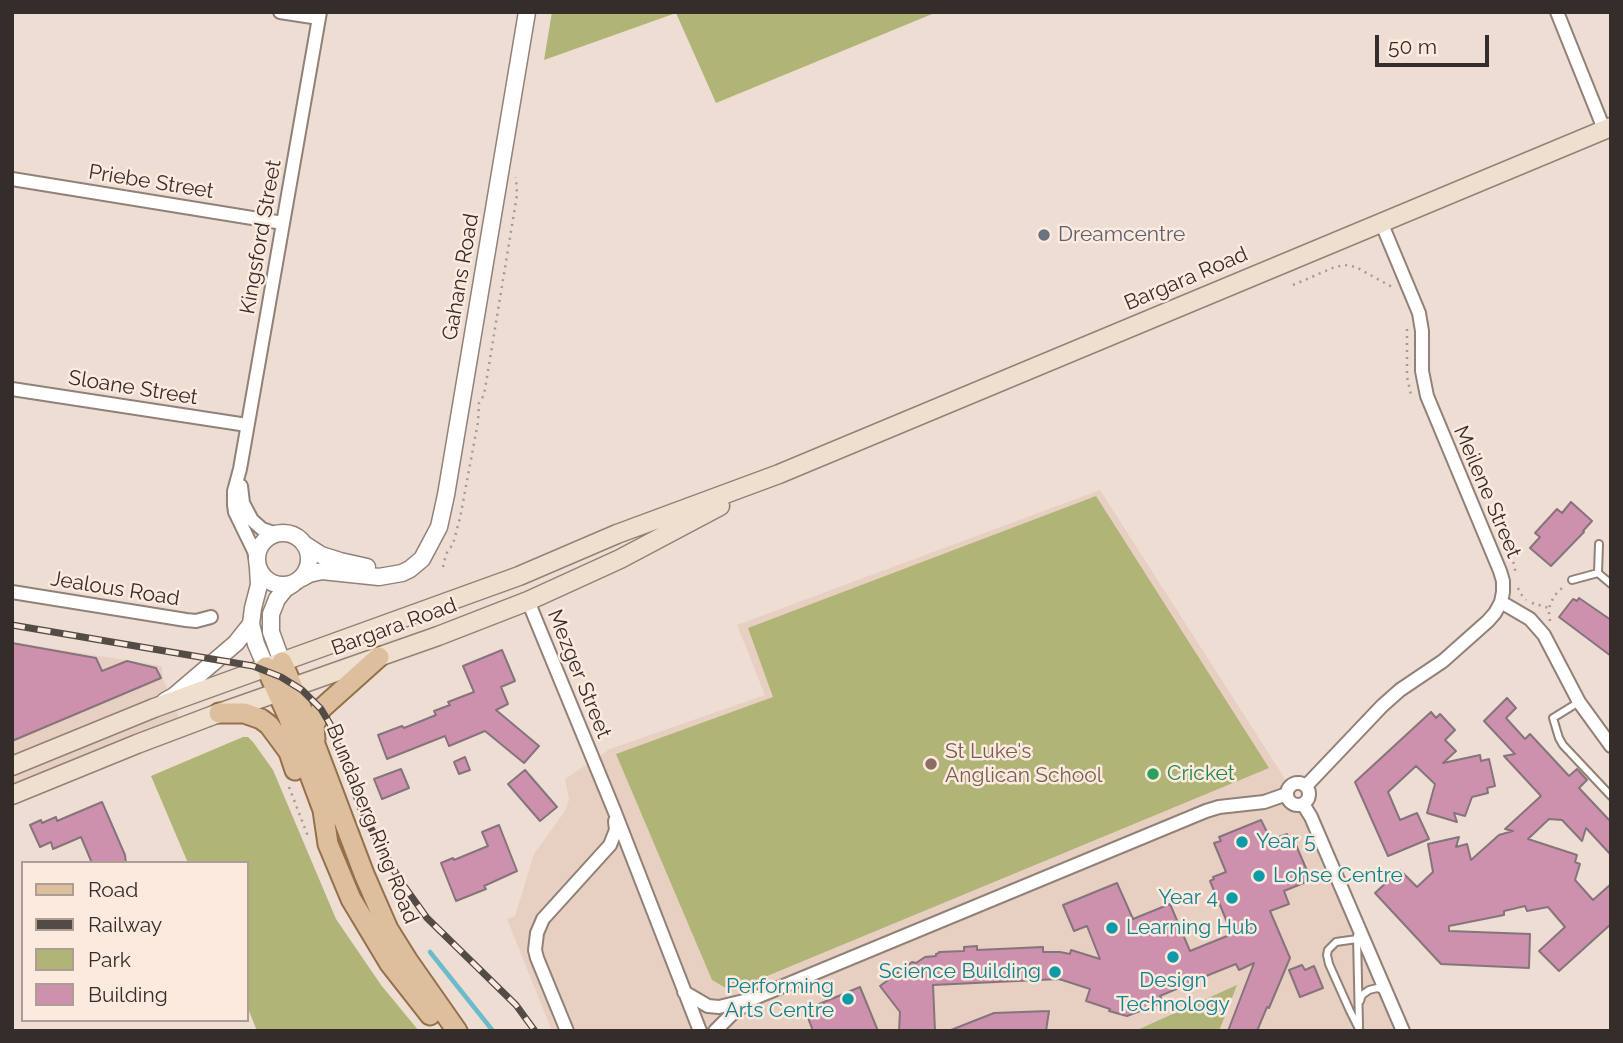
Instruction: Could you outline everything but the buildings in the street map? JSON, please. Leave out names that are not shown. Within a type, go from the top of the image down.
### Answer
[{"type":"main road","name":"Bargara Road","points":[[12,766],[154,708],[519,576],[617,534],[779,474],[1607,128]]},
{"type":"main road","name":"Bargara Road","points":[[12,795],[219,713],[528,601],[620,559],[779,474]]},
{"type":"main road","points":[[519,576],[528,601]]},
{"type":"main road","points":[[315,746],[314,726],[318,713],[379,657]]},
{"type":"main road","name":"Bundaberg Ring Road","points":[[274,664],[315,746],[388,929],[457,1031]]},
{"type":"main road","name":"Bundaberg Ring Road","points":[[285,690],[323,810],[328,844],[351,899],[390,964],[445,1031]]},
{"type":"main road","points":[[219,713],[251,715],[269,726],[289,752],[316,824],[328,844]]},
{"type":"street","points":[[280,12],[319,15]]},
{"type":"street","name":"Gahans Road","points":[[257,564],[264,578],[281,586],[322,571],[391,576],[416,565],[430,546],[443,514],[527,12]]},
{"type":"street","points":[[1557,12],[1607,128]]},
{"type":"street","name":"Kingsford Street","points":[[257,564],[254,551],[241,528],[234,505],[234,491],[319,15]]},
{"type":"street","name":"Priebe Street","points":[[12,179],[283,223]]},
{"type":"street","name":"Meilene Street","points":[[1381,222],[1422,323],[1422,371],[1427,396],[1500,571],[1503,581],[1501,602]]},
{"type":"street","name":"Sloane Street","points":[[12,388],[247,425]]},
{"type":"street","name":"Kingsford Street","points":[[240,468],[241,493],[248,514],[256,525],[277,534]]},
{"type":"street","points":[[274,664],[256,644],[251,624],[259,585],[257,564],[260,546],[270,536],[292,535],[321,555],[372,568],[404,564],[422,555],[430,546]]},
{"type":"street","points":[[274,664],[271,614],[277,599],[308,567],[309,555],[304,544]]},
{"type":"street","name":"Jealous Road","points":[[12,592],[186,620],[196,621],[211,617]]},
{"type":"street","name":"Mezger Street","points":[[528,601],[614,810],[700,1031]]},
{"type":"street","points":[[1306,786],[1382,706],[1443,661],[1488,621],[1501,602],[1530,619],[1545,635],[1579,702],[1611,746]]},
{"type":"street","points":[[154,708],[174,696],[236,643],[251,624]]},
{"type":"street","points":[[1299,783],[1306,786],[1309,795],[1303,804],[1296,805],[1289,801],[1287,794],[1292,784],[1299,783]]},
{"type":"street","points":[[684,992],[708,1006],[719,1007],[751,999],[1206,811],[1264,802],[1287,794]]},
{"type":"street","points":[[1303,804],[1403,1031]]},
{"type":"street","points":[[567,1031],[537,958],[537,933],[543,919],[610,845],[616,830],[614,810]]},
{"type":"street","points":[[715,1031],[751,999]]},
{"type":"lane","points":[[1598,573],[1599,544]]},
{"type":"lane","points":[[1572,580],[1598,573]]},
{"type":"lane","points":[[1598,573],[1611,584]]},
{"type":"lane","points":[[1579,702],[1553,718],[1559,738],[1611,796]]},
{"type":"lane","points":[[1336,942],[1362,942],[1360,1029],[1329,964],[1328,950],[1336,942]]},
{"type":"lane","points":[[1359,1006],[1362,995],[1369,990],[1381,988],[1387,993]]},
{"type":"path","points":[[443,567],[460,519],[478,422],[479,402],[484,395],[517,195],[516,171]]},
{"type":"path","points":[[1293,285],[1345,265],[1356,267],[1393,288]]},
{"type":"path","points":[[1406,322],[1407,377],[1413,400]]},
{"type":"path","points":[[1463,455],[1468,453],[1514,564],[1520,593],[1528,601],[1549,608]]},
{"type":"path","points":[[1552,626],[1549,608],[1555,595],[1572,580]]},
{"type":"shaded area","name":"St Luke's Anglican School","points":[[1100,490],[1310,818],[1401,1031],[552,1031],[507,919],[515,916],[534,854],[565,811],[569,800],[565,779],[610,749],[765,695],[737,625]]},
{"type":"shaded area","points":[[12,642],[162,666],[163,679],[179,717],[12,785]]},
{"type":"green space","points":[[552,12],[937,12],[716,103],[676,13],[544,60]]},
{"type":"green space","points":[[1096,496],[1269,768],[731,991],[712,980],[616,754],[773,697],[748,628]]},
{"type":"green space","points":[[248,737],[273,770],[336,919],[381,985],[419,1031],[257,1031],[248,1008],[248,861],[187,861],[151,776]]},
{"type":"green space","points":[[1237,985],[1219,1031],[1135,1031]]},
{"type":"waterway","points":[[430,952],[493,1031]]},
{"type":"railway","points":[[12,625],[253,666],[281,677],[302,690],[321,709],[330,724],[362,812],[399,879],[427,918],[516,1005],[535,1031]]},
{"type":"place","name":"Dreamcentre","points":[[1044,235]]},
{"type":"place","name":"St Luke's Anglican School","points":[[931,764]]},
{"type":"place","name":"Cricket","points":[[1153,774]]},
{"type":"place","name":"Year 5","points":[[1242,842]]},
{"type":"place","name":"Lohse Centre","points":[[1259,876]]},
{"type":"place","name":"Year 4","points":[[1232,898]]},
{"type":"place","name":"Learning Hub","points":[[1112,928]]},
{"type":"place","name":"Design Technology","points":[[1173,957]]},
{"type":"place","name":"Science Building","points":[[1055,972]]},
{"type":"place","name":"Performing Arts Centre","points":[[848,999]]}]
